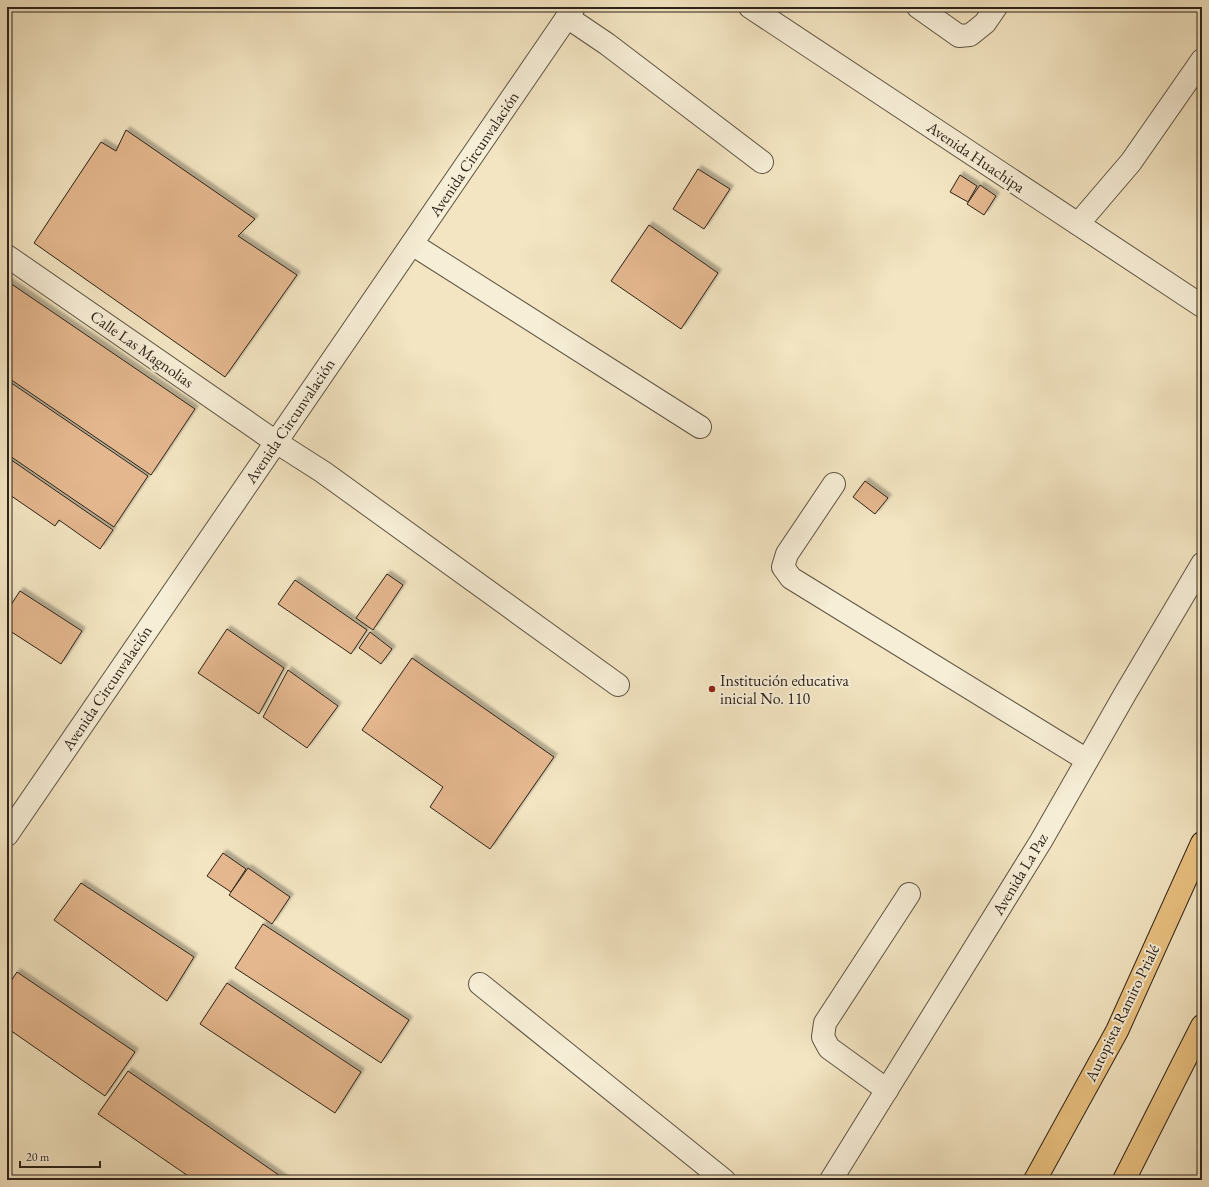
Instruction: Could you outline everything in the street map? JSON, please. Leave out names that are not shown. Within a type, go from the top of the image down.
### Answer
[{"type":"highway","name":"Autopista Ramiro Prialé","points":[[1035,1180],[1117,1031],[1202,842]]},
{"type":"highway","points":[[1124,1180],[1202,1026]]},
{"type":"street","name":"Avenida Huachipa","points":[[750,7],[774,13],[1078,224],[1202,306]]},
{"type":"street","points":[[918,7],[959,36],[970,35],[985,23],[996,7]]},
{"type":"street","points":[[570,12],[607,44],[762,162]]},
{"type":"street","name":"Avenida Circunvalación","points":[[7,835],[570,12]]},
{"type":"street","points":[[1078,224],[1131,162],[1202,60]]},
{"type":"street","points":[[412,244],[700,427]]},
{"type":"street","name":"Calle Las Magnolias","points":[[7,256],[276,442],[323,472],[618,685]]},
{"type":"street","points":[[834,484],[787,554],[783,567],[792,578],[1087,760]]},
{"type":"street","name":"Avenida La Paz","points":[[831,1180],[1037,848],[1202,564]]},
{"type":"street","points":[[887,1090],[829,1048],[823,1037],[825,1023],[909,894]]},
{"type":"street","points":[[480,984],[724,1180]]},
{"type":"building","points":[[126,130],[255,219],[238,236],[297,275],[225,377],[34,243],[101,142],[116,151]]},
{"type":"building","points":[[698,169],[730,189],[704,229],[673,209]]},
{"type":"building","points":[[960,175],[977,186],[968,202],[950,192]]},
{"type":"building","points":[[980,185],[996,196],[984,215],[967,204]]},
{"type":"building","points":[[649,225],[718,273],[681,329],[611,281]]},
{"type":"building","points":[[7,281],[195,409],[151,475],[7,377]]},
{"type":"building","points":[[7,380],[148,476],[114,527],[7,454]]},
{"type":"building","points":[[7,457],[113,530],[100,549],[59,520],[55,526],[7,493]]},
{"type":"building","points":[[865,481],[888,498],[875,514],[853,497]]},
{"type":"building","points":[[387,574],[403,585],[373,630],[356,618]]},
{"type":"building","points":[[295,580],[367,630],[351,654],[278,604]]},
{"type":"building","points":[[20,591],[82,631],[61,664],[7,629],[7,611]]},
{"type":"building","points":[[227,629],[284,668],[259,714],[198,673]]},
{"type":"building","points":[[370,632],[392,649],[381,664],[359,648]]},
{"type":"building","points":[[412,658],[554,757],[490,849],[430,807],[443,787],[362,730]]},
{"type":"building","points":[[288,670],[338,706],[307,748],[263,717]]},
{"type":"building","points":[[223,853],[246,869],[231,892],[207,876]]},
{"type":"building","points":[[248,868],[290,897],[272,924],[229,895]]},
{"type":"building","points":[[81,883],[194,957],[167,1001],[54,920]]},
{"type":"building","points":[[263,924],[409,1020],[381,1063],[235,968]]},
{"type":"building","points":[[17,972],[135,1052],[105,1096],[7,1028],[7,987]]},
{"type":"building","points":[[227,983],[361,1072],[335,1113],[200,1024]]},
{"type":"building","points":[[128,1071],[286,1180],[194,1180],[98,1114]]},
{"type":"place","name":"Institución educativa inicial No. 110","points":[[712,689]]}]
